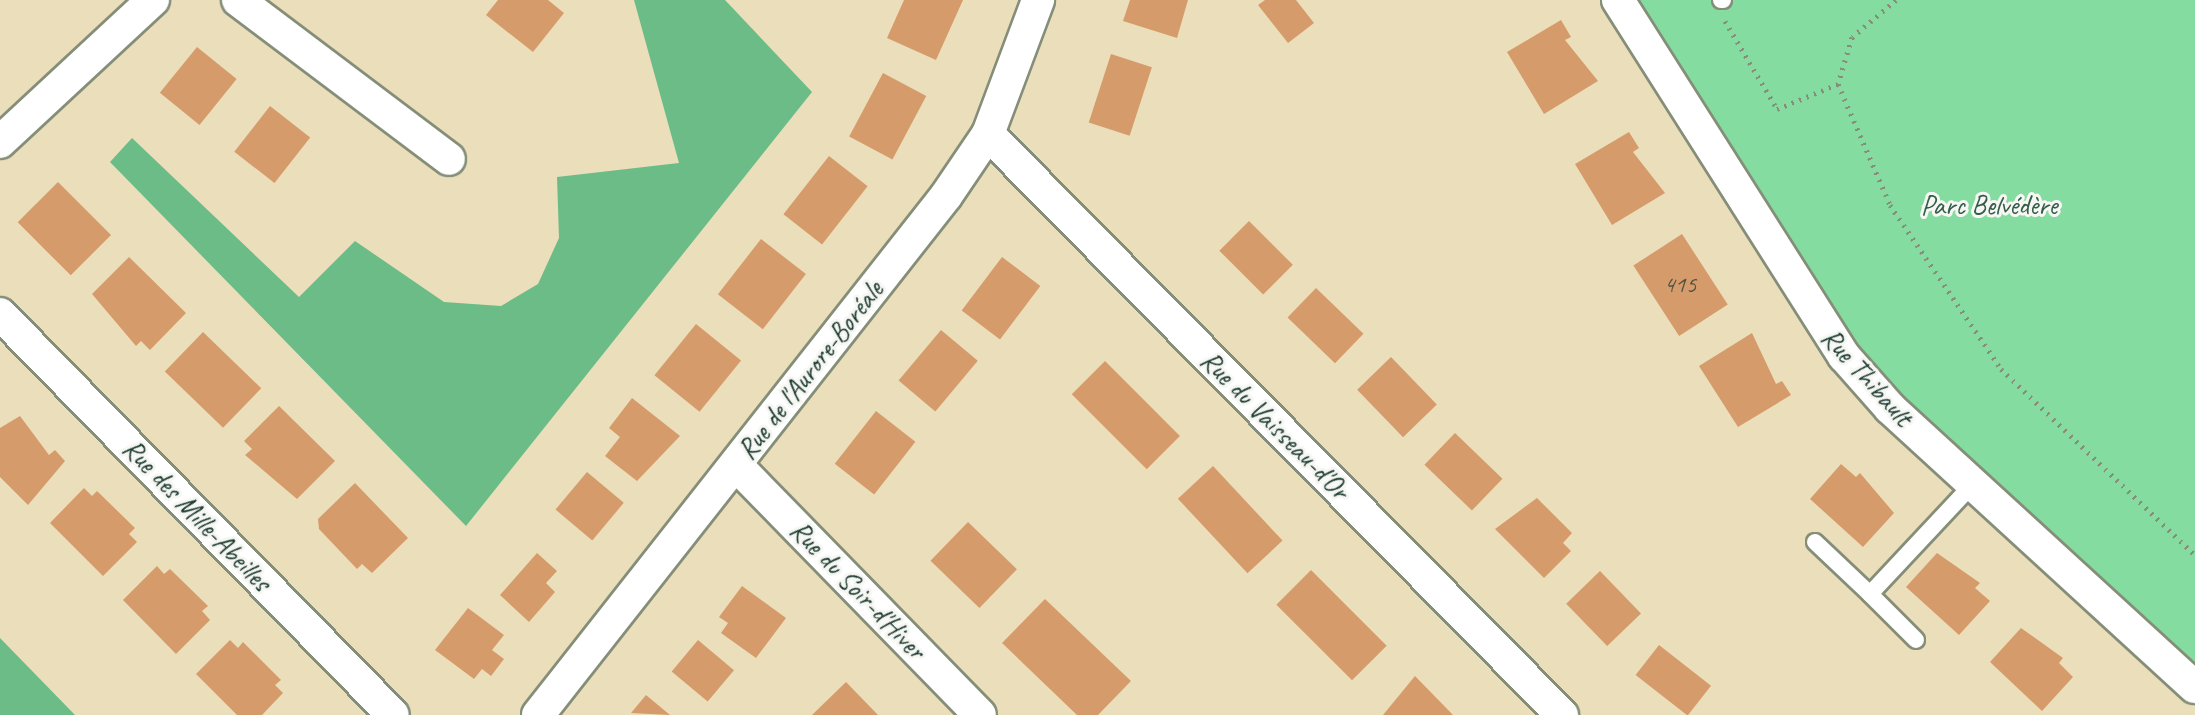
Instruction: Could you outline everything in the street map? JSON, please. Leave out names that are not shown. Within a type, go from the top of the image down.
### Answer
[{"type":"street","points":[[0,142],[153,0]]},
{"type":"street","points":[[238,0],[449,159]]},
{"type":"street","name":"Rue de l'Aurore-Boréale","points":[[538,715],[736,465],[988,134],[1038,0]]},
{"type":"street","name":"Rue Thibault","points":[[1618,0],[1823,329],[1882,400],[2195,687]]},
{"type":"street","name":"Rue du Vaisseau-d'Or","points":[[988,134],[1562,715]]},
{"type":"street","name":"Rue des Mille-Abeilles","points":[[0,314],[393,715]]},
{"type":"street","name":"Rue du Soir-d'Hiver","points":[[736,465],[980,715]]},
{"type":"lane","points":[[1870,594],[1973,484]]},
{"type":"lane","points":[[1815,542],[1916,640]]},
{"type":"path","points":[[1722,0],[1727,34],[1777,109],[1838,84]]},
{"type":"path","points":[[1896,0],[1852,37],[1838,84],[1890,205],[1960,317],[2046,417],[2195,555]]},
{"type":"green space","points":[[634,0],[725,0],[812,92],[466,526],[110,162],[132,138],[299,297],[355,241],[444,302],[501,306],[538,284],[559,238],[557,177],[679,163]]},
{"type":"green space","name":"Parc Belvédère","points":[[1619,0],[2195,0],[2195,687],[1890,408]]},
{"type":"green space","points":[[0,638],[75,715],[0,715]]},
{"type":"building","points":[[498,0],[548,0],[564,13],[533,52],[486,15]]},
{"type":"building","points":[[904,0],[963,0],[936,60],[887,38]]},
{"type":"building","points":[[1130,0],[1188,0],[1177,38],[1123,21]]},
{"type":"building","points":[[1265,0],[1296,0],[1314,23],[1288,43],[1258,5]]},
{"type":"building","points":[[1561,20],[1571,37],[1565,40],[1598,81],[1544,114],[1507,52]]},
{"type":"building","points":[[197,47],[237,79],[200,125],[160,93]]},
{"type":"building","points":[[1111,54],[1152,67],[1130,136],[1089,122]]},
{"type":"building","points":[[883,73],[926,96],[892,160],[849,137]]},
{"type":"building","points":[[270,106],[310,137],[274,183],[234,152]]},
{"type":"building","points":[[1629,132],[1639,148],[1633,152],[1665,193],[1612,225],[1575,164]]},
{"type":"building","points":[[829,156],[868,186],[822,244],[783,214]]},
{"type":"building","points":[[58,182],[111,235],[71,275],[18,222]]},
{"type":"building","points":[[1249,221],[1293,265],[1263,295],[1219,251]]},
{"type":"building","points":[[1682,234],[1728,304],[1679,336],[1633,266]]},
{"type":"building","points":[[761,239],[806,274],[763,329],[718,294]]},
{"type":"building","points":[[129,257],[186,313],[150,350],[141,341],[136,346],[92,294]]},
{"type":"building","points":[[1002,257],[1040,286],[1000,339],[962,311]]},
{"type":"building","points":[[1316,288],[1363,334],[1335,363],[1288,317]]},
{"type":"building","points":[[696,324],[741,361],[700,412],[654,375]]},
{"type":"building","points":[[941,330],[978,361],[935,411],[899,381]]},
{"type":"building","points":[[203,332],[261,388],[223,428],[165,372]]},
{"type":"building","points":[[1752,333],[1776,384],[1782,381],[1791,395],[1738,427],[1699,366]]},
{"type":"building","points":[[1391,357],[1437,404],[1403,437],[1357,390]]},
{"type":"building","points":[[1105,361],[1180,436],[1147,469],[1072,394]]},
{"type":"building","points":[[632,398],[680,436],[637,481],[605,456],[620,437],[609,428]]},
{"type":"building","points":[[279,406],[335,461],[297,499],[245,455],[252,449],[244,441]]},
{"type":"building","points":[[876,411],[915,442],[874,495],[835,464]]},
{"type":"building","points":[[20,416],[49,455],[55,450],[65,461],[28,505],[0,477],[0,428]]},
{"type":"building","points":[[1455,433],[1502,479],[1472,510],[1424,465]]},
{"type":"building","points":[[1841,464],[1856,477],[1860,473],[1894,513],[1863,547],[1810,499]]},
{"type":"building","points":[[1213,466],[1283,541],[1247,573],[1178,499]]},
{"type":"building","points":[[587,472],[624,503],[592,540],[556,510]]},
{"type":"building","points":[[355,483],[408,538],[372,573],[362,564],[357,569],[319,529],[318,519]]},
{"type":"building","points":[[84,488],[92,496],[97,491],[135,528],[129,534],[137,542],[103,576],[50,523]]},
{"type":"building","points":[[1537,498],[1572,533],[1563,543],[1571,551],[1544,578],[1495,529]]},
{"type":"building","points":[[968,522],[1017,569],[979,608],[930,561]]},
{"type":"building","points":[[537,553],[557,571],[546,583],[555,592],[529,622],[500,595]]},
{"type":"building","points":[[1937,553],[1980,583],[1975,588],[1990,601],[1959,635],[1906,587]]},
{"type":"building","points":[[157,566],[164,574],[170,569],[208,606],[202,611],[210,620],[176,654],[123,600]]},
{"type":"building","points":[[1311,570],[1387,646],[1352,680],[1276,605]]},
{"type":"building","points":[[1600,571],[1641,613],[1607,646],[1566,604]]},
{"type":"building","points":[[742,586],[786,618],[756,658],[721,633],[728,623],[719,617]]},
{"type":"building","points":[[1045,599],[1131,681],[1098,715],[1077,715],[1002,643]]},
{"type":"building","points":[[468,608],[504,635],[492,650],[504,659],[491,676],[482,669],[474,679],[435,650]]},
{"type":"building","points":[[2021,628],[2063,658],[2059,663],[2073,677],[2042,711],[1990,662]]},
{"type":"building","points":[[230,640],[238,648],[243,642],[281,680],[275,685],[283,693],[262,715],[237,715],[196,674]]},
{"type":"building","points":[[698,640],[734,670],[708,702],[672,671]]},
{"type":"building","points":[[1659,645],[1711,686],[1687,715],[1636,675]]},
{"type":"building","points":[[1415,676],[1453,715],[1383,715]]},
{"type":"building","points":[[846,682],[878,715],[812,715]]},
{"type":"building","points":[[646,695],[670,715],[631,713]]}]
